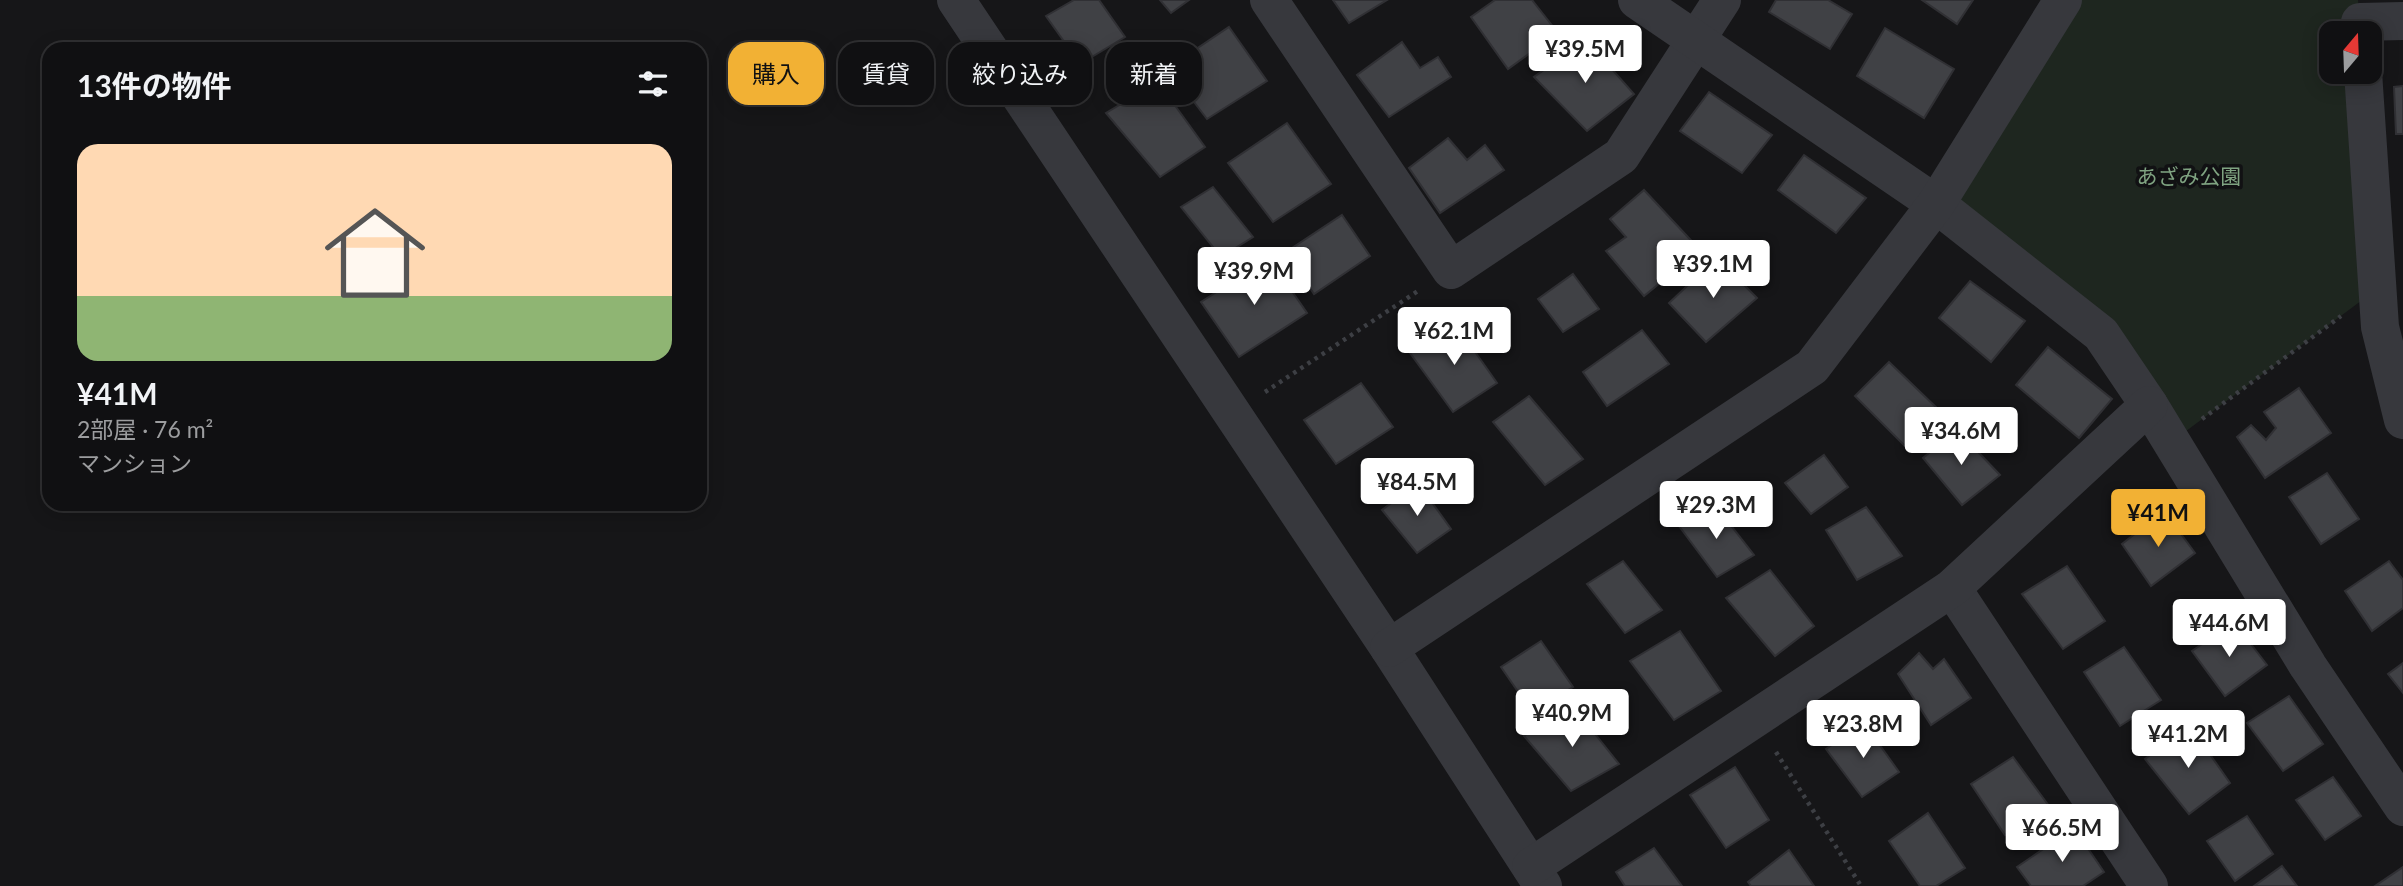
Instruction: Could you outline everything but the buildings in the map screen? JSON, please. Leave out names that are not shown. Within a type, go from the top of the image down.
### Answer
[{"type":"street","points":[[956,0],[1389,648],[1537,877],[1755,719],[1952,588],[2148,405]]},
{"type":"street","points":[[1269,0],[1451,270],[1621,156],[1723,0]]},
{"type":"street","points":[[1637,0],[1936,204],[2101,334],[2148,405],[2308,666],[2403,807]]},
{"type":"street","points":[[1389,648],[1811,368],[1936,204],[2063,0]]},
{"type":"street","points":[[2360,19],[2403,21]]},
{"type":"street","points":[[2364,84],[2380,327],[2403,420]]},
{"type":"street","points":[[1952,588],[2149,886]]},
{"type":"path","points":[[1232,414],[1451,270]]},
{"type":"path","points":[[2170,443],[2377,289]]},
{"type":"path","points":[[1755,719],[1861,886]]},
{"type":"green space","name":"あざみ公園","points":[[2063,0],[2358,0],[2360,21],[2319,21],[2319,84],[2364,84],[2377,289],[2170,443],[2149,405],[1936,204]]}]
